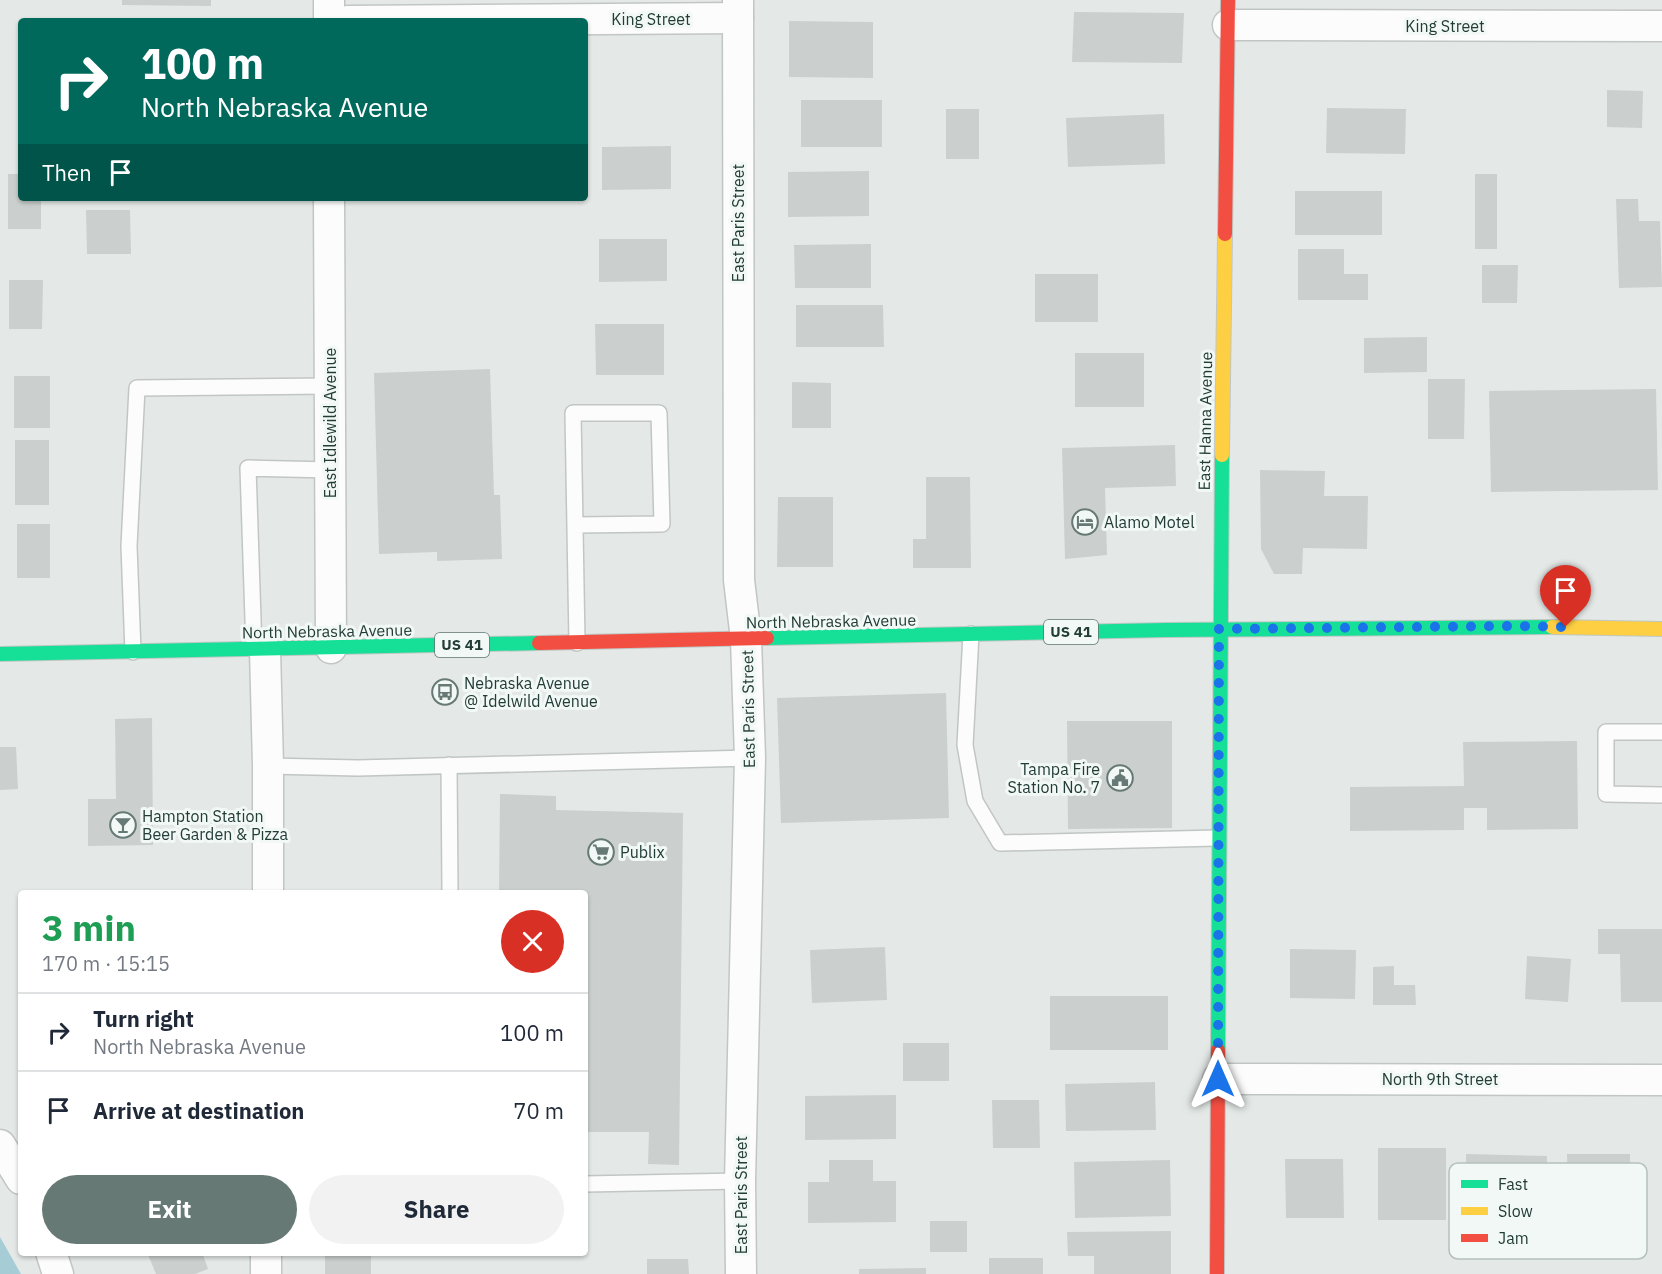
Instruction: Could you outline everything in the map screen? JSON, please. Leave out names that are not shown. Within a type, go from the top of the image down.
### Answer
[{"type":"main road","name":"East Hanna Avenue","points":[[1217,1274],[1219,629],[1228,13]]},
{"type":"main road","name":"North Nebraska Avenue","points":[[0,654],[1219,629],[1518,626],[1662,629]]},
{"type":"street","points":[[328,0],[329,18]]},
{"type":"street","name":"King Street","points":[[446,18],[738,9]]},
{"type":"street","name":"East Paris Street","points":[[738,9],[739,580],[746,639],[750,758],[740,1181],[741,1274]]},
{"type":"street","name":"King Street","points":[[1228,13],[1662,26]]},
{"type":"street","name":"East Idlewild Avenue","points":[[329,201],[331,648]]},
{"type":"street","points":[[259,650],[268,766],[268,890]]},
{"type":"street","name":"North 9th Street","points":[[1218,1079],[1662,1080]]},
{"type":"street","points":[[0,1145],[18,1174]]},
{"type":"street","points":[[52,1256],[58,1274]]},
{"type":"street","points":[[266,1256],[266,1274]]},
{"type":"lane","points":[[133,652],[129,546],[137,388],[330,386]]},
{"type":"lane","points":[[575,525],[662,524],[660,412],[573,412],[577,643]]},
{"type":"lane","points":[[259,650],[248,468],[330,470]]},
{"type":"lane","points":[[971,634],[965,745],[975,801],[1000,843],[1218,838]]},
{"type":"lane","points":[[1662,732],[1606,732],[1606,794],[1662,795]]},
{"type":"lane","points":[[268,766],[358,768],[750,758]]},
{"type":"lane","points":[[449,765],[450,890]]},
{"type":"lane","points":[[588,1184],[740,1181]]},
{"type":"water","points":[[0,1237],[21,1274],[0,1274]]},
{"type":"building","points":[[122,0],[211,0],[211,6],[122,5]]},
{"type":"building","points":[[1074,12],[1184,13],[1182,63],[1072,62]]},
{"type":"building","points":[[789,21],[873,22],[873,78],[789,77]]},
{"type":"building","points":[[1607,90],[1643,91],[1642,128],[1607,127]]},
{"type":"building","points":[[801,100],[882,100],[882,147],[801,147]]},
{"type":"building","points":[[1327,108],[1406,109],[1405,154],[1326,153]]},
{"type":"building","points":[[946,109],[979,109],[979,159],[946,159]]},
{"type":"building","points":[[1164,114],[1165,164],[1068,167],[1066,118]]},
{"type":"building","points":[[671,146],[671,189],[602,190],[602,147]]},
{"type":"building","points":[[869,171],[869,216],[788,217],[788,172]]},
{"type":"building","points":[[8,174],[18,174],[18,201],[41,201],[41,229],[8,229]]},
{"type":"building","points":[[1475,174],[1497,174],[1497,249],[1475,249]]},
{"type":"building","points":[[1295,191],[1382,191],[1382,235],[1295,235]]},
{"type":"building","points":[[1616,199],[1638,199],[1639,221],[1660,221],[1662,287],[1619,288]]},
{"type":"building","points":[[86,210],[130,210],[131,254],[87,254]]},
{"type":"building","points":[[599,239],[667,239],[667,281],[599,282]]},
{"type":"building","points":[[871,244],[871,288],[795,288],[794,245]]},
{"type":"building","points":[[1298,249],[1344,249],[1344,274],[1368,274],[1368,300],[1298,300]]},
{"type":"building","points":[[1482,265],[1518,265],[1517,303],[1482,303]]},
{"type":"building","points":[[1035,274],[1098,274],[1098,322],[1035,322]]},
{"type":"building","points":[[9,280],[43,280],[42,329],[9,329]]},
{"type":"building","points":[[796,305],[883,305],[884,347],[796,347]]},
{"type":"building","points":[[595,324],[664,324],[664,375],[596,375]]},
{"type":"building","points":[[1427,337],[1427,372],[1364,373],[1364,338]]},
{"type":"building","points":[[1075,353],[1144,353],[1144,407],[1075,407]]},
{"type":"building","points":[[490,369],[494,495],[500,495],[502,559],[437,561],[437,552],[379,554],[374,373]]},
{"type":"building","points":[[14,376],[50,376],[50,428],[14,428]]},
{"type":"building","points":[[1428,379],[1465,379],[1464,439],[1428,439]]},
{"type":"building","points":[[792,382],[831,383],[831,428],[792,428]]},
{"type":"building","points":[[1656,389],[1658,490],[1491,492],[1489,391]]},
{"type":"building","points":[[15,440],[49,440],[49,505],[15,505]]},
{"type":"building","name":"Alamo Motel","points":[[1175,445],[1176,486],[1105,488],[1107,555],[1065,559],[1062,448]]},
{"type":"building","points":[[1260,470],[1325,471],[1324,496],[1368,496],[1367,549],[1303,548],[1302,574],[1274,574],[1261,549]]},
{"type":"building","points":[[926,477],[970,477],[971,568],[913,568],[913,539],[926,539]]},
{"type":"building","points":[[778,497],[833,497],[833,567],[777,567]]},
{"type":"building","points":[[17,524],[50,524],[50,578],[17,578]]},
{"type":"building","points":[[946,693],[949,818],[781,823],[777,698]]},
{"type":"building","points":[[152,718],[153,845],[88,846],[88,799],[116,799],[115,719]]},
{"type":"building","points":[[1067,721],[1172,721],[1172,828],[1068,829]]},
{"type":"building","points":[[1577,741],[1578,829],[1487,830],[1487,808],[1464,808],[1464,830],[1350,831],[1350,787],[1464,786],[1463,742]]},
{"type":"building","points":[[0,747],[16,747],[18,789],[0,790]]},
{"type":"building","points":[[500,794],[556,796],[556,810],[683,813],[679,1165],[648,1164],[649,1132],[588,1132],[588,890],[499,890]]},
{"type":"building","points":[[1598,929],[1662,929],[1662,1002],[1621,1002],[1620,954],[1598,954]]},
{"type":"building","points":[[885,947],[887,1000],[812,1003],[810,950]]},
{"type":"building","points":[[1290,949],[1356,950],[1355,999],[1290,998]]},
{"type":"building","points":[[1527,956],[1571,959],[1568,1002],[1525,999]]},
{"type":"building","points":[[1394,966],[1394,985],[1415,985],[1416,1005],[1373,1005],[1373,967]]},
{"type":"building","points":[[1050,996],[1168,996],[1168,1050],[1050,1050]]},
{"type":"building","points":[[903,1043],[949,1043],[949,1081],[903,1081]]},
{"type":"building","points":[[1155,1082],[1156,1130],[1066,1131],[1065,1084]]},
{"type":"building","points":[[896,1095],[896,1139],[805,1140],[805,1096]]},
{"type":"building","points":[[992,1100],[1039,1100],[1040,1148],[993,1148]]},
{"type":"building","points":[[1378,1148],[1446,1148],[1446,1220],[1378,1220]]},
{"type":"building","points":[[1466,1154],[1547,1156],[1547,1163],[1466,1163]]},
{"type":"building","points":[[1567,1154],[1630,1154],[1630,1163],[1567,1163]]},
{"type":"building","points":[[1285,1159],[1343,1159],[1344,1218],[1286,1218]]},
{"type":"building","points":[[829,1160],[873,1160],[873,1181],[896,1181],[896,1222],[808,1223],[808,1182],[829,1182]]},
{"type":"building","points":[[1170,1160],[1171,1216],[1075,1218],[1074,1162]]},
{"type":"building","points":[[930,1221],[967,1221],[967,1252],[930,1252]]},
{"type":"building","points":[[1171,1231],[1171,1274],[1094,1274],[1094,1256],[1068,1256],[1067,1232]]},
{"type":"building","points":[[149,1256],[203,1256],[208,1269],[195,1274],[156,1274]]},
{"type":"building","points":[[325,1256],[371,1256],[371,1274],[325,1274]]},
{"type":"building","points":[[989,1258],[1043,1258],[1043,1274],[989,1274]]},
{"type":"building","points":[[647,1259],[688,1259],[689,1274],[647,1274]]},
{"type":"building","points":[[926,1268],[926,1274],[859,1274],[859,1269]]},
{"type":"traffic: fast","points":[[1218,1050],[1222,455]]},
{"type":"traffic: fast","points":[[767,638],[1166,630],[1552,627]]},
{"type":"traffic: fast","points":[[0,654],[539,643]]},
{"type":"traffic: slow","points":[[1222,455],[1225,234]]},
{"type":"traffic: slow","points":[[1552,627],[1662,629]]},
{"type":"traffic: jam","points":[[1225,234],[1228,0]]},
{"type":"traffic: jam","points":[[539,643],[767,638]]},
{"type":"traffic: jam","points":[[1217,1274],[1218,1050]]},
{"type":"place","name":"Alamo Motel","points":[[1085,522]]},
{"type":"place","name":"Nebraska Avenue @ Idelwild Avenue","points":[[445,692]]},
{"type":"place","name":"Tampa Fire Station No. 7","points":[[1120,778]]},
{"type":"place","name":"Hampton Station Beer Garden & Pizza","points":[[123,825]]},
{"type":"place","name":"Publix","points":[[601,852]]},
{"type":"route","points":[[1218,1079],[1219,629],[1566,627]]}]
